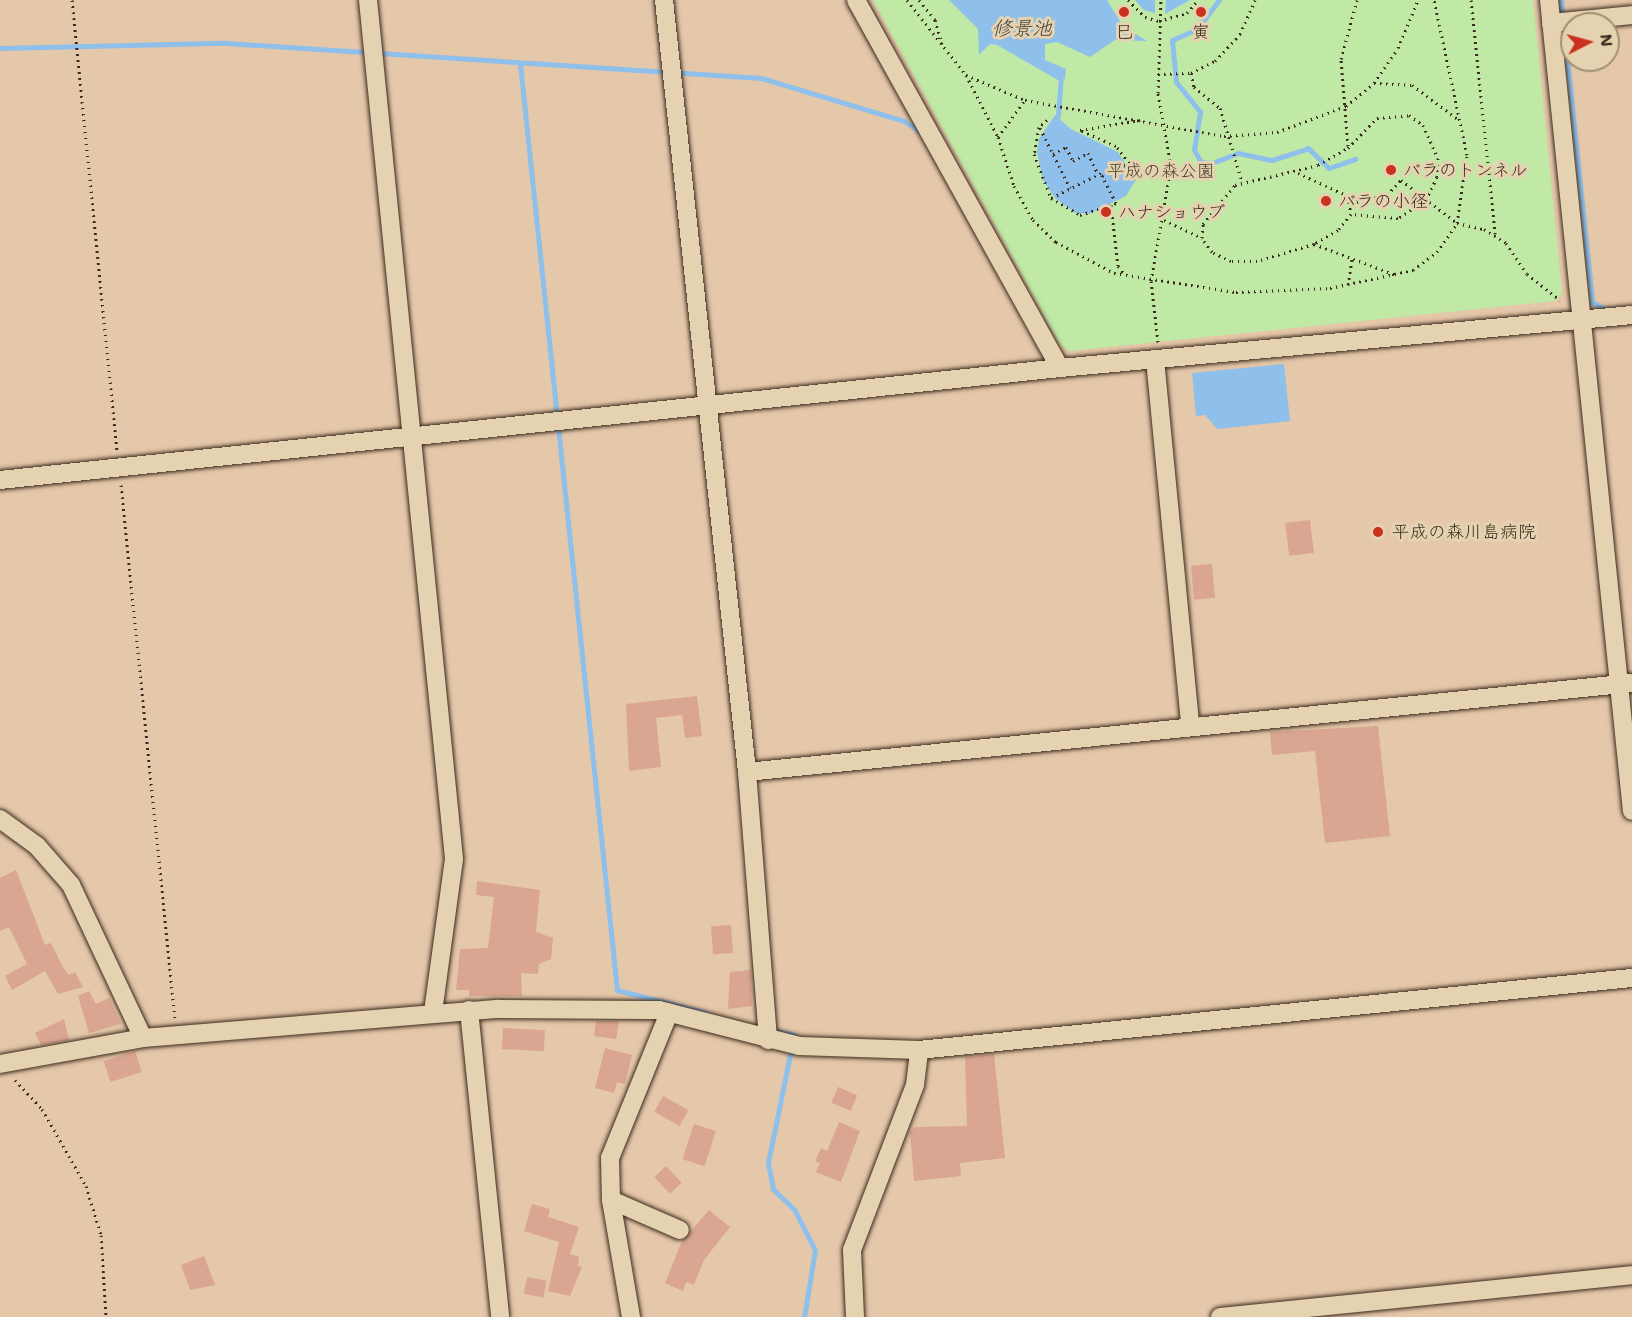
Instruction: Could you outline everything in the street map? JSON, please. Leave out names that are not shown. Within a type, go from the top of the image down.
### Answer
[{"type":"street","points":[[368,0],[454,859],[433,1012]]},
{"type":"street","points":[[664,0],[705,407],[747,771],[768,1040]]},
{"type":"street","points":[[856,0],[1059,368]]},
{"type":"street","points":[[1549,0],[1582,319],[1626,683],[1632,811]]},
{"type":"street","points":[[1551,23],[1632,15]]},
{"type":"street","points":[[0,480],[705,407],[1059,368],[1157,353],[1632,315]]},
{"type":"street","points":[[1157,353],[1190,725]]},
{"type":"street","points":[[747,771],[1626,683]]},
{"type":"street","points":[[0,819],[37,846],[70,885],[143,1038]]},
{"type":"street","points":[[0,1064],[176,1034],[470,1010],[669,1014],[768,1040],[840,1049],[919,1050],[1632,978]]},
{"type":"street","points":[[470,1010],[500,1317]]},
{"type":"street","points":[[631,1317],[611,1200],[610,1158],[669,1014]]},
{"type":"street","points":[[855,1317],[852,1250],[915,1085],[919,1050]]},
{"type":"street","points":[[611,1200],[680,1230]]},
{"type":"street","points":[[1220,1317],[1632,1275]]},
{"type":"path","points":[[72,0],[176,1034]]},
{"type":"path","points":[[907,0],[966,75],[998,137],[1033,219],[1083,260],[1126,276],[1151,282],[1236,292],[1348,285],[1396,275],[1437,252],[1457,224],[1466,185],[1461,122],[1434,0]]},
{"type":"path","points":[[919,0],[935,20],[943,46]]},
{"type":"path","points":[[1128,0],[1145,17],[1159,21],[1187,13],[1198,0]]},
{"type":"path","points":[[1157,353],[1157,327],[1151,282],[1164,220],[1171,166],[1162,124],[1158,74],[1161,0]]},
{"type":"path","points":[[1158,74],[1191,73],[1228,49],[1250,19],[1255,0]]},
{"type":"path","points":[[1348,148],[1341,59],[1357,0]]},
{"type":"path","points":[[966,75],[1025,100],[1142,119],[1224,136],[1278,132],[1346,106],[1374,83],[1398,48],[1418,0]]},
{"type":"path","points":[[1471,0],[1496,235],[1527,274],[1560,300]]},
{"type":"path","points":[[1191,73],[1194,87],[1220,108],[1224,136],[1242,182]]},
{"type":"path","points":[[1374,83],[1412,85],[1461,122]]},
{"type":"path","points":[[998,137],[1025,100]]},
{"type":"path","points":[[1298,173],[1348,148],[1377,118],[1409,115],[1423,125],[1437,158],[1437,177],[1426,200],[1398,218],[1351,214]]},
{"type":"path","points":[[1051,198],[1129,163],[1116,146],[1080,130],[1142,119]]},
{"type":"path","points":[[1047,120],[1039,127],[1034,154],[1051,198],[1080,215],[1116,203],[1088,153],[1073,161],[1066,147],[1053,154]]},
{"type":"path","points":[[1039,127],[1070,188]]},
{"type":"path","points":[[1164,220],[1202,238],[1212,252],[1231,261],[1265,259],[1314,244],[1338,230],[1351,214],[1350,203],[1336,187],[1298,173],[1274,172],[1242,182],[1210,209],[1202,238]]},
{"type":"path","points":[[1350,203],[1387,195],[1401,180],[1457,224],[1496,235]]},
{"type":"path","points":[[1111,205],[1118,266],[1126,276]]},
{"type":"path","points":[[1314,244],[1396,275]]},
{"type":"path","points":[[1348,285],[1352,258]]},
{"type":"path","points":[[0,1064],[42,1109],[86,1186],[101,1235],[106,1317]]},
{"type":"green space","name":"平成の森公園","points":[[873,0],[1533,0],[1562,293],[1556,301],[1070,351],[1061,346]]},
{"type":"water","name":"修景池","points":[[949,0],[1107,0],[1123,26],[1147,41],[1115,40],[1090,57],[1057,42],[1045,44],[1045,60],[1066,69],[1065,79],[1058,80],[997,45],[990,44],[979,55],[978,29]]},
{"type":"water","points":[[1135,0],[1155,0],[1155,13],[1144,10]]},
{"type":"water","points":[[1166,0],[1190,0],[1165,14]]},
{"type":"water","points":[[1055,115],[1071,129],[1118,152],[1136,180],[1126,196],[1089,214],[1075,213],[1055,198],[1043,180],[1037,152],[1039,139]]},
{"type":"water","points":[[1284,364],[1290,421],[1217,429],[1205,415],[1196,416],[1192,373]]},
{"type":"building","points":[[1310,520],[1314,553],[1289,556],[1285,523]]},
{"type":"building","points":[[1212,564],[1215,598],[1194,600],[1191,566]]},
{"type":"building","points":[[697,696],[702,736],[685,738],[682,715],[656,718],[661,767],[629,771],[626,704]]},
{"type":"building","points":[[1378,726],[1390,836],[1325,843],[1315,751],[1272,755],[1270,732]]},
{"type":"building","points":[[16,870],[45,945],[51,943],[64,969],[69,975],[75,972],[83,987],[58,994],[45,971],[12,990],[5,976],[27,964],[9,927],[0,931],[0,878]]},
{"type":"building","points":[[477,881],[540,890],[536,932],[553,938],[551,959],[539,964],[538,974],[521,973],[522,996],[469,996],[469,990],[456,990],[460,949],[488,948],[494,897],[476,895]]},
{"type":"building","points":[[731,925],[733,953],[713,954],[711,926]]},
{"type":"building","points":[[751,970],[752,1006],[728,1009],[730,972]]},
{"type":"building","points":[[89,991],[96,1004],[109,998],[121,1024],[89,1033],[78,996]]},
{"type":"building","points":[[64,1019],[69,1040],[41,1045],[35,1033]]},
{"type":"building","points":[[596,1021],[619,1021],[616,1039],[594,1036]]},
{"type":"building","points":[[503,1028],[545,1030],[544,1051],[502,1049]]},
{"type":"building","points":[[605,1048],[632,1055],[625,1084],[617,1082],[614,1093],[595,1088]]},
{"type":"building","points":[[135,1051],[142,1072],[110,1082],[104,1061]]},
{"type":"building","points":[[994,1054],[1005,1158],[960,1163],[961,1176],[914,1181],[910,1132],[915,1127],[967,1126],[965,1057]]},
{"type":"building","points":[[838,1087],[857,1095],[851,1111],[831,1103]]},
{"type":"building","points":[[663,1096],[688,1110],[680,1126],[654,1112]]},
{"type":"building","points":[[839,1122],[860,1131],[841,1182],[816,1172],[820,1163],[815,1161],[821,1148],[827,1151]]},
{"type":"building","points":[[694,1124],[716,1131],[704,1166],[683,1159]]},
{"type":"building","points":[[666,1166],[682,1183],[670,1194],[654,1177]]},
{"type":"building","points":[[532,1204],[550,1209],[548,1217],[579,1227],[570,1254],[579,1257],[578,1266],[582,1267],[570,1296],[548,1291],[559,1242],[524,1231]]},
{"type":"building","points":[[709,1210],[730,1227],[704,1260],[694,1285],[686,1282],[683,1291],[665,1283],[682,1241]]},
{"type":"building","points":[[204,1256],[215,1285],[190,1290],[181,1265]]},
{"type":"building","points":[[527,1277],[547,1281],[543,1298],[524,1294]]},
{"type":"waterway","points":[[1219,0],[1197,29],[1172,40],[1176,82],[1200,112],[1194,150],[1201,162],[1212,163],[1238,153],[1272,160],[1308,148],[1329,168],[1355,159]]},
{"type":"waterway","points":[[1561,0],[1592,302],[1609,311]]},
{"type":"waterway","points":[[0,48],[226,43],[761,78],[904,121],[923,134]]},
{"type":"waterway","points":[[520,64],[617,990],[704,1012]]},
{"type":"waterway","points":[[1058,116],[1061,75]]},
{"type":"waterway","points":[[771,1030],[794,1035],[768,1163],[773,1189],[794,1209],[815,1250],[804,1317]]},
{"type":"place","name":"巳","points":[[1124,12]]},
{"type":"place","name":"寅","points":[[1201,12]]},
{"type":"place","name":"バラのトンネル","points":[[1391,170]]},
{"type":"place","name":"バラの小径","points":[[1326,201]]},
{"type":"place","name":"ハナショウブ","points":[[1106,212]]},
{"type":"place","name":"平成の森川島病院","points":[[1378,532]]}]
